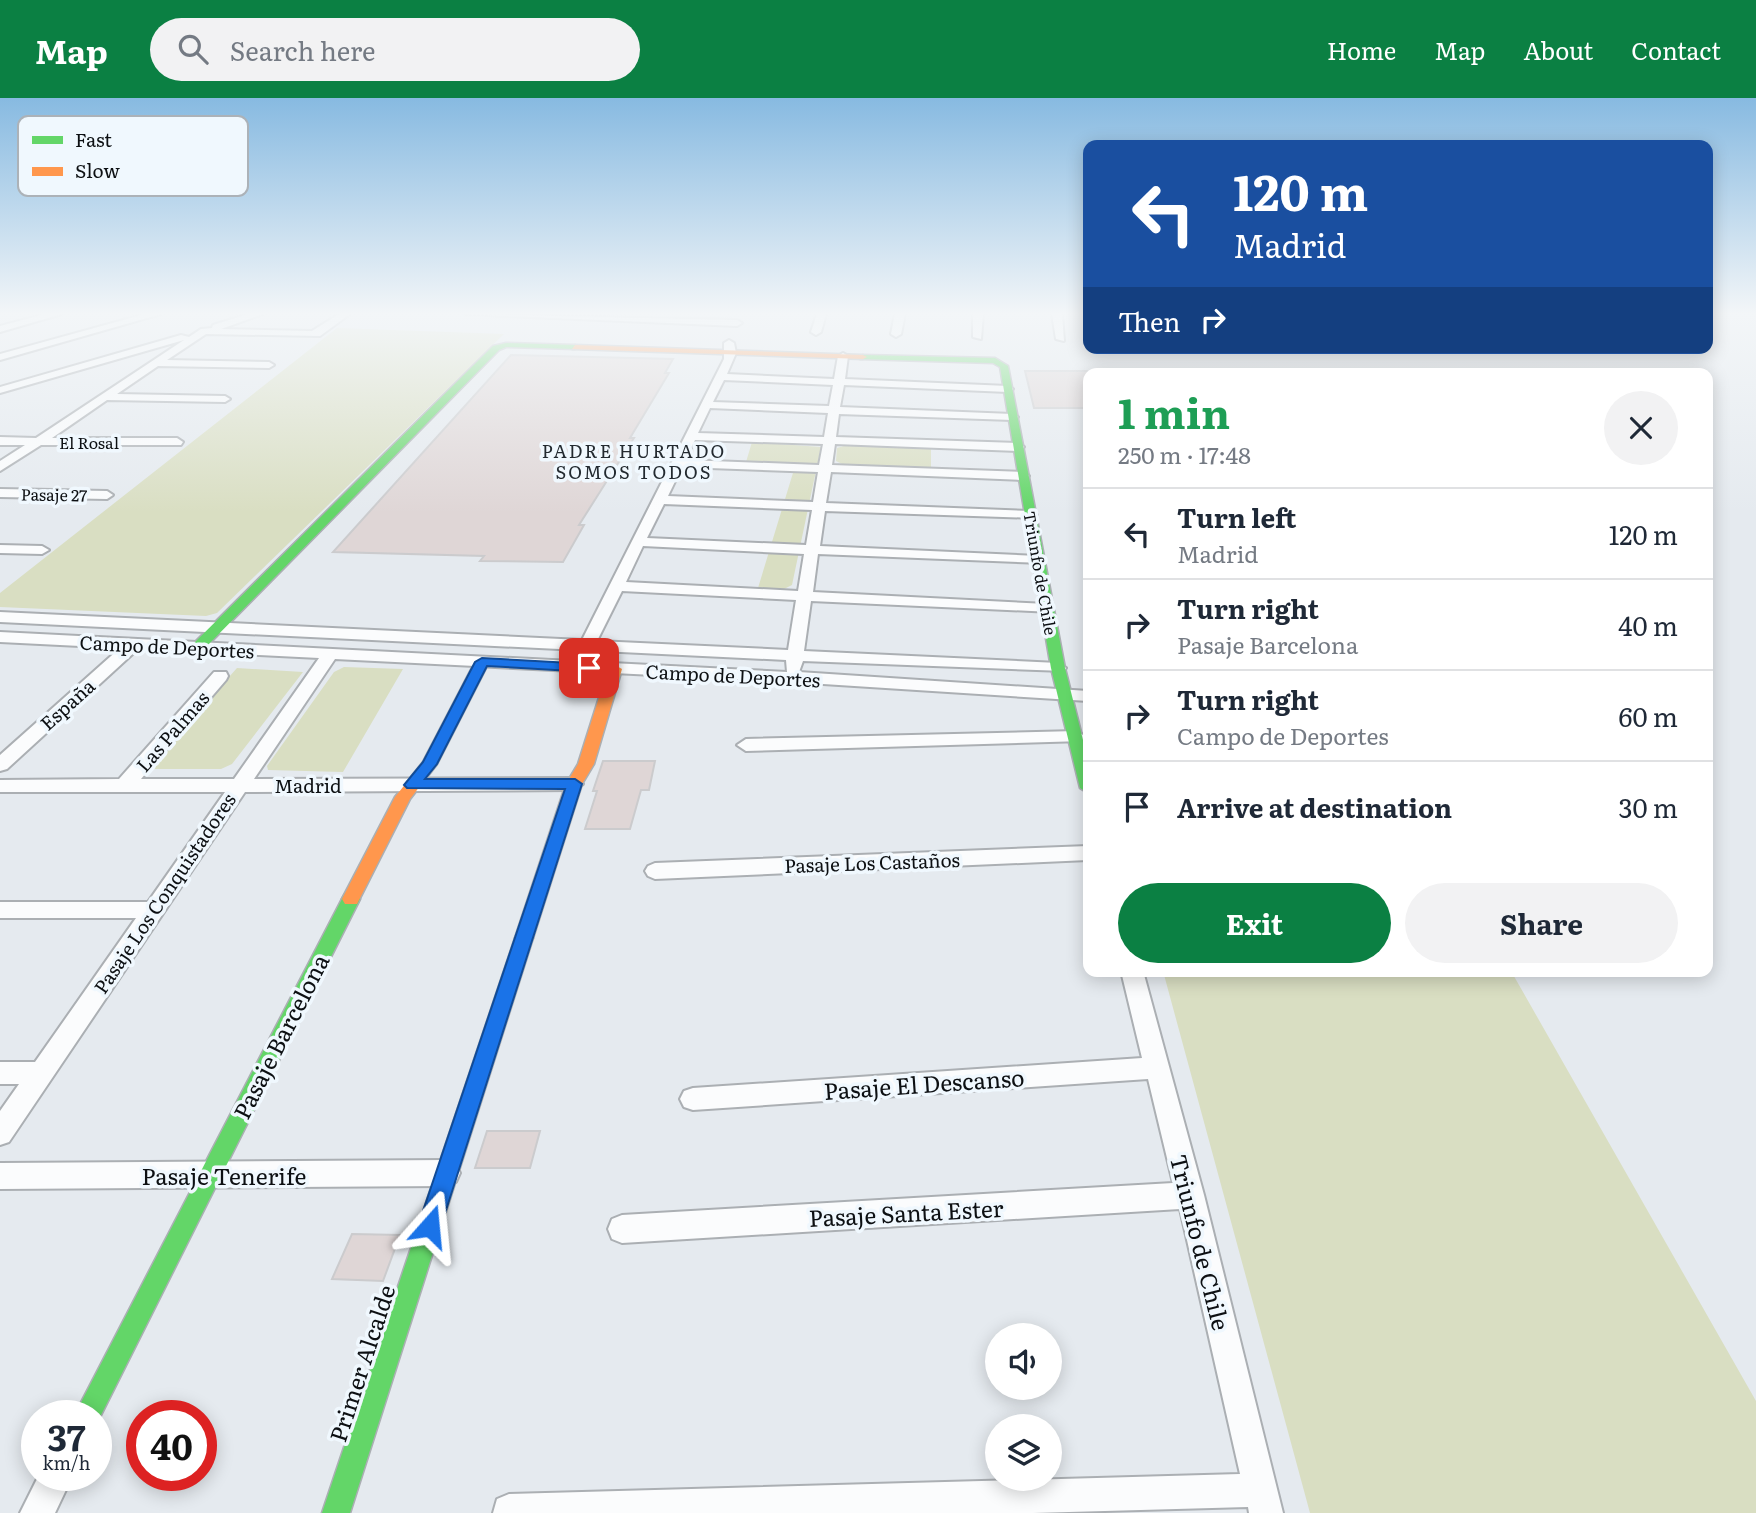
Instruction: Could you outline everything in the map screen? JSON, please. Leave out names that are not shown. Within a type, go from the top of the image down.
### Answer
[{"type":"street","points":[[0,390],[35,380]]},
{"type":"street","points":[[0,467],[129,380]]},
{"type":"street","points":[[198,647],[464,380]]},
{"type":"street","points":[[587,646],[718,380]]},
{"type":"street","points":[[792,380],[1007,389]]},
{"type":"street","name":"Triunfo de Chile","points":[[1006,380],[1058,668],[1083,765]]},
{"type":"street","points":[[792,677],[839,382]]},
{"type":"street","points":[[104,397],[225,399]]},
{"type":"street","points":[[706,405],[1012,416]]},
{"type":"street","points":[[692,436],[1018,447]]},
{"type":"street","name":"El Rosal","points":[[0,441],[177,442]]},
{"type":"street","points":[[678,463],[1023,476]]},
{"type":"street","name":"Pasaje 27","points":[[0,493],[107,495]]},
{"type":"street","points":[[661,500],[1030,515]]},
{"type":"street","points":[[640,542],[1038,560]]},
{"type":"street","points":[[0,549],[42,550]]},
{"type":"street","points":[[618,586],[1047,609]]},
{"type":"street","name":"Campo de Deportes","points":[[0,617],[1058,668]]},
{"type":"street","name":"Campo de Deportes","points":[[2,639],[792,677],[1083,695]]},
{"type":"street","name":"España","points":[[0,765],[134,644]]},
{"type":"street","name":"Pasaje Los Conquistadores","points":[[0,1133],[330,654]]},
{"type":"street","name":"Pasaje Barcelona","points":[[95,1400],[412,785],[429,764],[482,662]]},
{"type":"street","name":"Primer Alcalde","points":[[336,1513],[575,784],[586,764],[615,669]]},
{"type":"street","name":"Las Palmas","points":[[125,785],[220,676]]},
{"type":"street","points":[[746,745],[1077,737]]},
{"type":"street","name":"Madrid","points":[[0,786],[575,784]]},
{"type":"street","name":"Pasaje Los Castaños","points":[[656,871],[1083,853]]},
{"type":"street","points":[[0,909],[153,910]]},
{"type":"street","name":"Triunfo de Chile","points":[[1133,977],[1190,1195],[1263,1501]]},
{"type":"street","name":"Pasaje El Descanso","points":[[693,1099],[1156,1068]]},
{"type":"street","points":[[0,1073],[42,1073]]},
{"type":"street","name":"Pasaje Tenerife","points":[[0,1176],[447,1173]]},
{"type":"street","name":"Pasaje Santa Ester","points":[[622,1229],[1190,1195]]},
{"type":"street","points":[[37,1513],[49,1491]]},
{"type":"street","points":[[509,1511],[1263,1501]]},
{"type":"green space","points":[[271,380],[457,380],[217,613],[206,616],[0,607],[0,593]]},
{"type":"green space","points":[[752,442],[821,447],[792,585],[784,589],[758,588],[796,463],[746,462]]},
{"type":"green space","points":[[847,445],[931,449],[931,469],[844,465],[836,461],[837,448]]},
{"type":"green space","points":[[344,667],[403,669],[343,772],[268,770],[267,766],[334,672]]},
{"type":"green space","points":[[237,668],[303,672],[232,764],[221,769],[147,769]]},
{"type":"green space","points":[[1165,977],[1514,977],[1756,1401],[1756,1513],[1310,1513]]},
{"type":"building","points":[[488,380],[665,380],[630,438],[634,438],[579,525],[584,525],[563,562],[480,561],[484,556],[333,552]]},
{"type":"building","points":[[1027,380],[1083,380],[1083,408],[1034,408]]},
{"type":"building","points":[[603,761],[655,761],[649,790],[641,790],[630,829],[585,829]]},
{"type":"building","points":[[487,1131],[540,1131],[530,1168],[475,1168]]},
{"type":"building","points":[[352,1234],[400,1235],[383,1281],[332,1279]]},
{"type":"traffic: fast","points":[[198,647],[464,380]]},
{"type":"traffic: fast","points":[[1007,380],[1058,668],[1083,768]]},
{"type":"traffic: fast","points":[[95,1400],[351,899]]},
{"type":"traffic: fast","points":[[336,1513],[524,938]]},
{"type":"traffic: slow","points":[[351,899],[403,797],[429,764],[482,662]]},
{"type":"traffic: slow","points":[[524,938],[574,784],[586,764],[615,669]]},
{"type":"district","name":"PADRE HURTADO SOMOS TODOS","points":[[634,460]]},
{"type":"route","points":[[430,1226],[575,784],[412,785],[429,764],[482,662],[589,668]]}]
